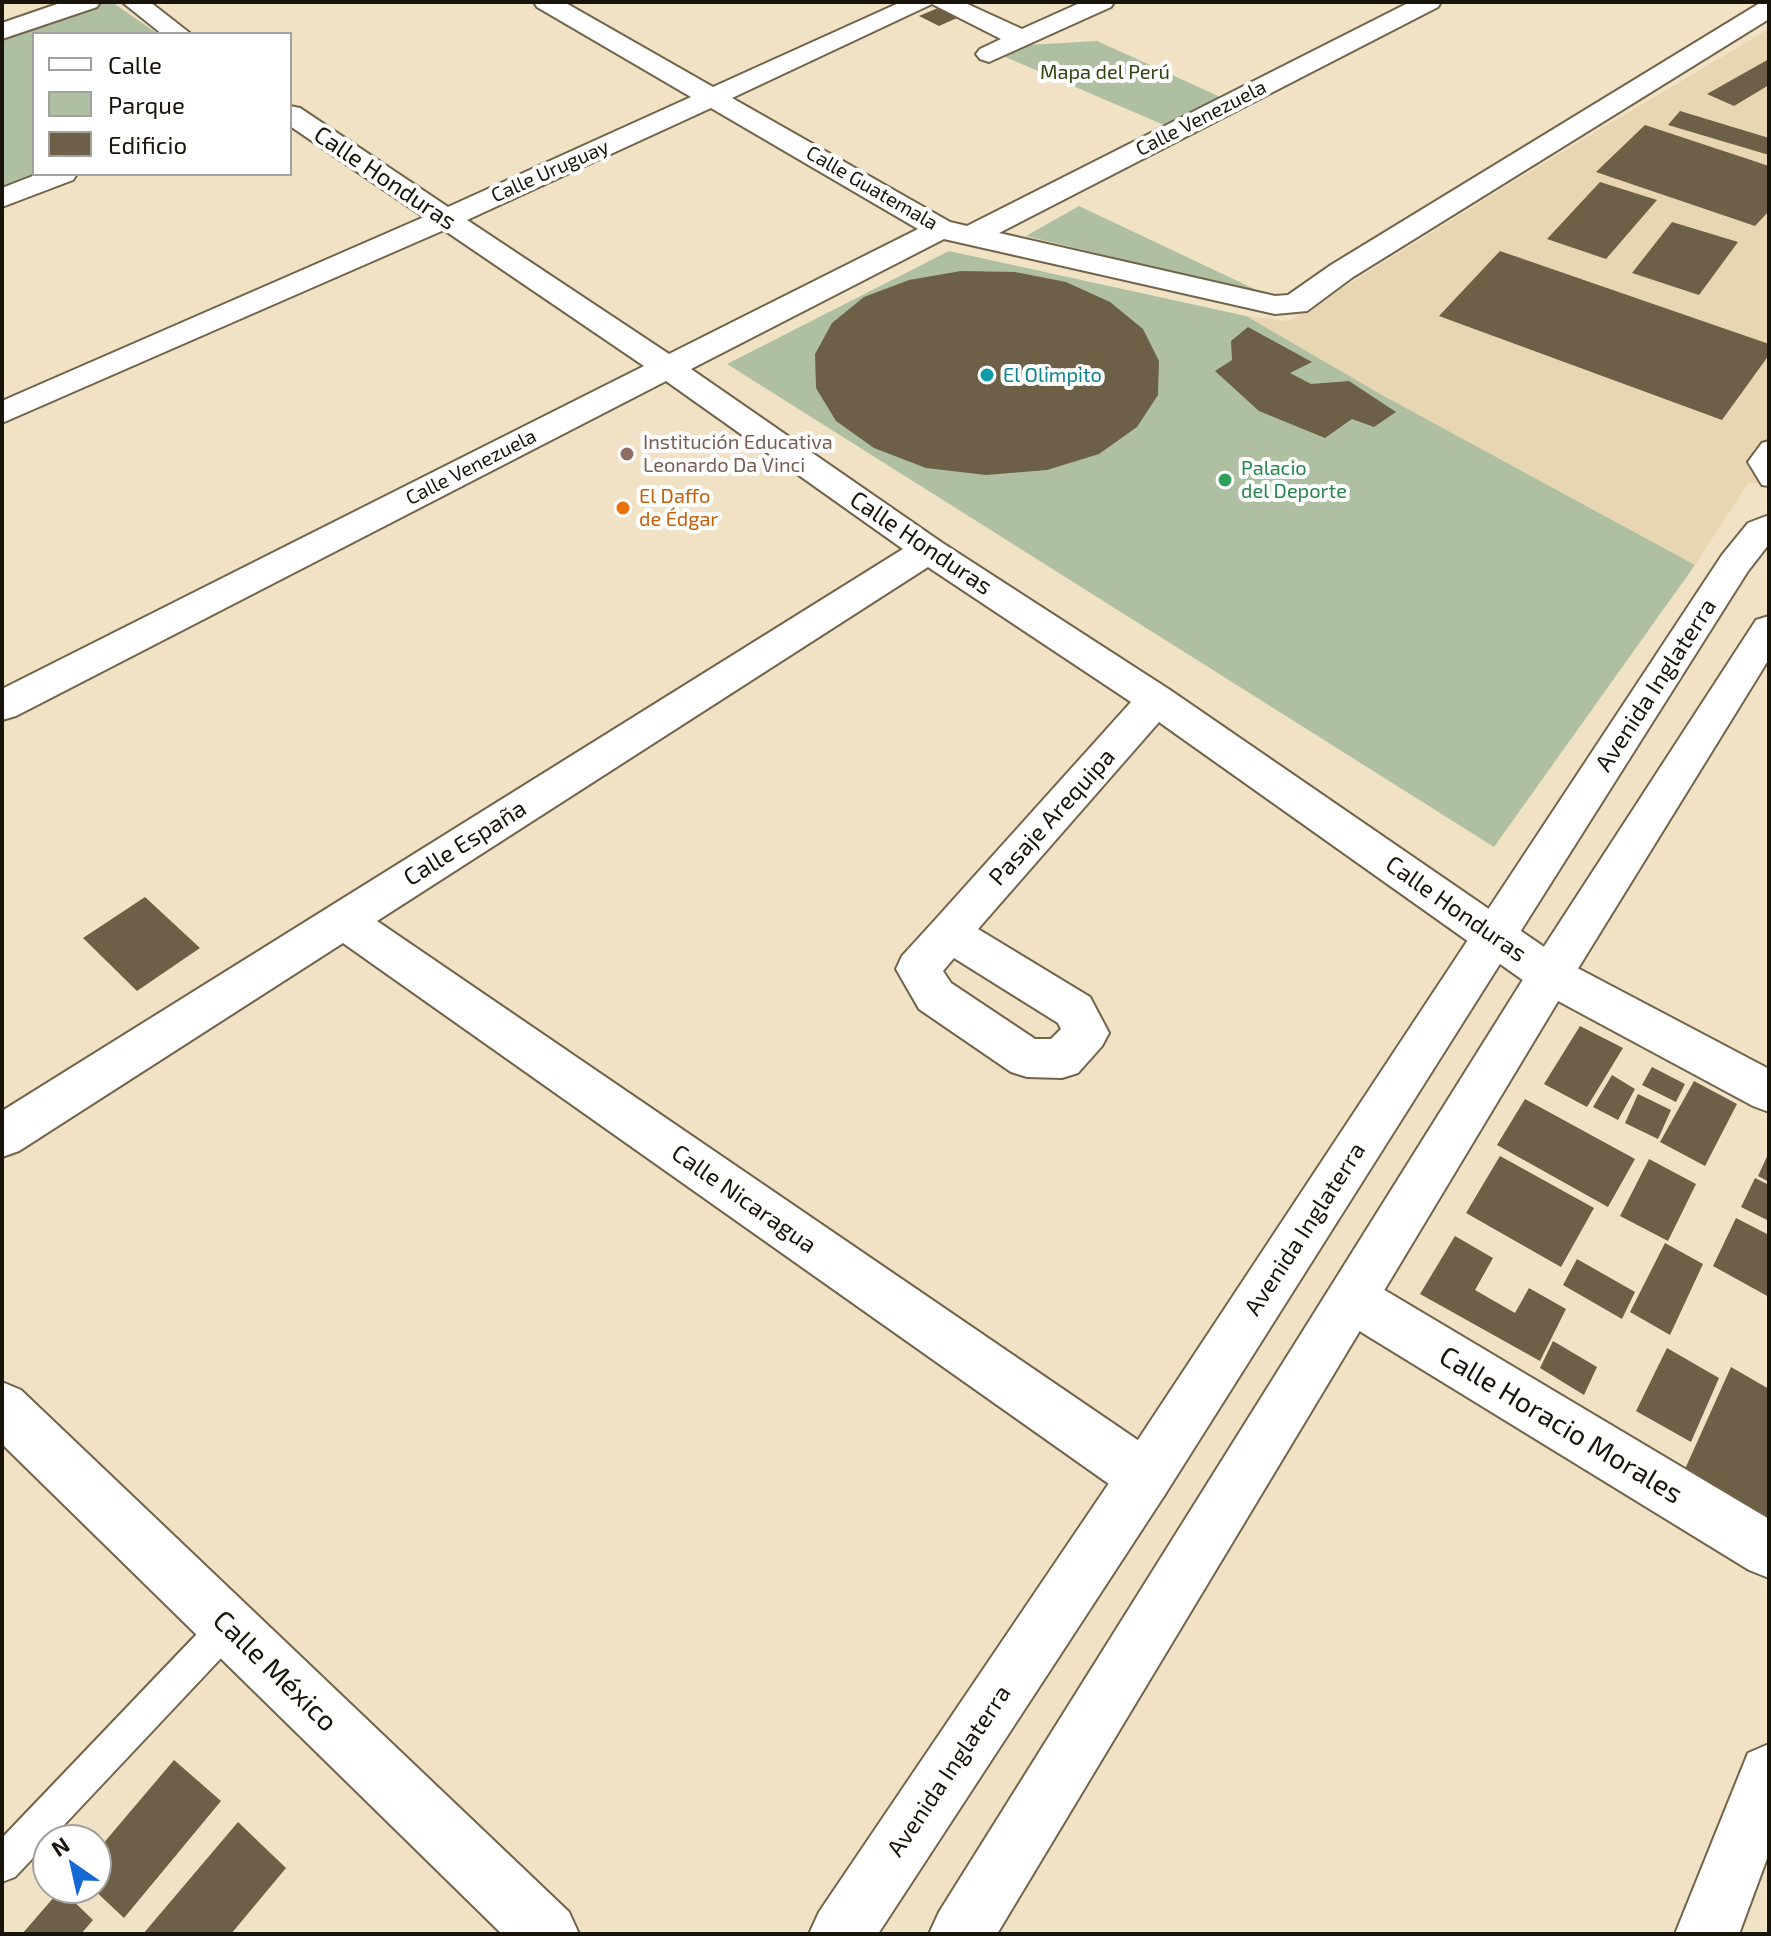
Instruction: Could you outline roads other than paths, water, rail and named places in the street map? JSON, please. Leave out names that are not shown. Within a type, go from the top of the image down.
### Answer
[{"type":"street","points":[[2,31],[88,2]]},
{"type":"street","points":[[134,2],[175,32]]},
{"type":"street","name":"Calle Guatemala","points":[[546,2],[940,229],[1275,305],[1296,304],[1342,271],[1769,8]]},
{"type":"street","name":"Calle Uruguay","points":[[2,413],[445,219],[921,2]]},
{"type":"street","points":[[943,2],[1022,39]]},
{"type":"street","points":[[989,54],[1102,2]]},
{"type":"street","name":"Calle Venezuela","points":[[973,235],[1429,2]]},
{"type":"street","name":"Calle Honduras","points":[[292,115],[667,367],[928,550],[1156,700],[1550,975],[1769,1092]]},
{"type":"street","points":[[2,198],[58,176]]},
{"type":"street","name":"Calle Venezuela","points":[[2,706],[940,229]]},
{"type":"street","name":"Avenida Inglaterra","points":[[841,1934],[1145,1477],[1735,563],[1760,531],[1769,526]]},
{"type":"street","name":"Calle España","points":[[2,1136],[928,550]]},
{"type":"street","points":[[961,1934],[1550,975],[1769,629]]},
{"type":"street","name":"Pasaje Arequipa","points":[[949,933],[1156,700]]},
{"type":"street","name":"Calle Nicaragua","points":[[343,920],[1145,1477]]},
{"type":"street","name":"Calle Horacio Morales","points":[[1353,1299],[1769,1550]]},
{"type":"street","name":"Calle México","points":[[2,1408],[547,1934]]},
{"type":"street","points":[[1707,1934],[1769,1774]]},
{"type":"lane","points":[[1769,447],[1758,462],[1769,480]]},
{"type":"lane","points":[[2,1864],[228,1626]]},
{"type":"place","name":"El Olimpito","points":[[987,375]]},
{"type":"place","name":"Institución Educativa Leonardo Da Vinci","points":[[627,454]]},
{"type":"place","name":"Palacio del Deporte","points":[[1225,480]]},
{"type":"place","name":"El Daffo de Édgar","points":[[623,508]]},
{"type":"park label","name":"Mapa del Perú","points":[[1105,72]]}]
